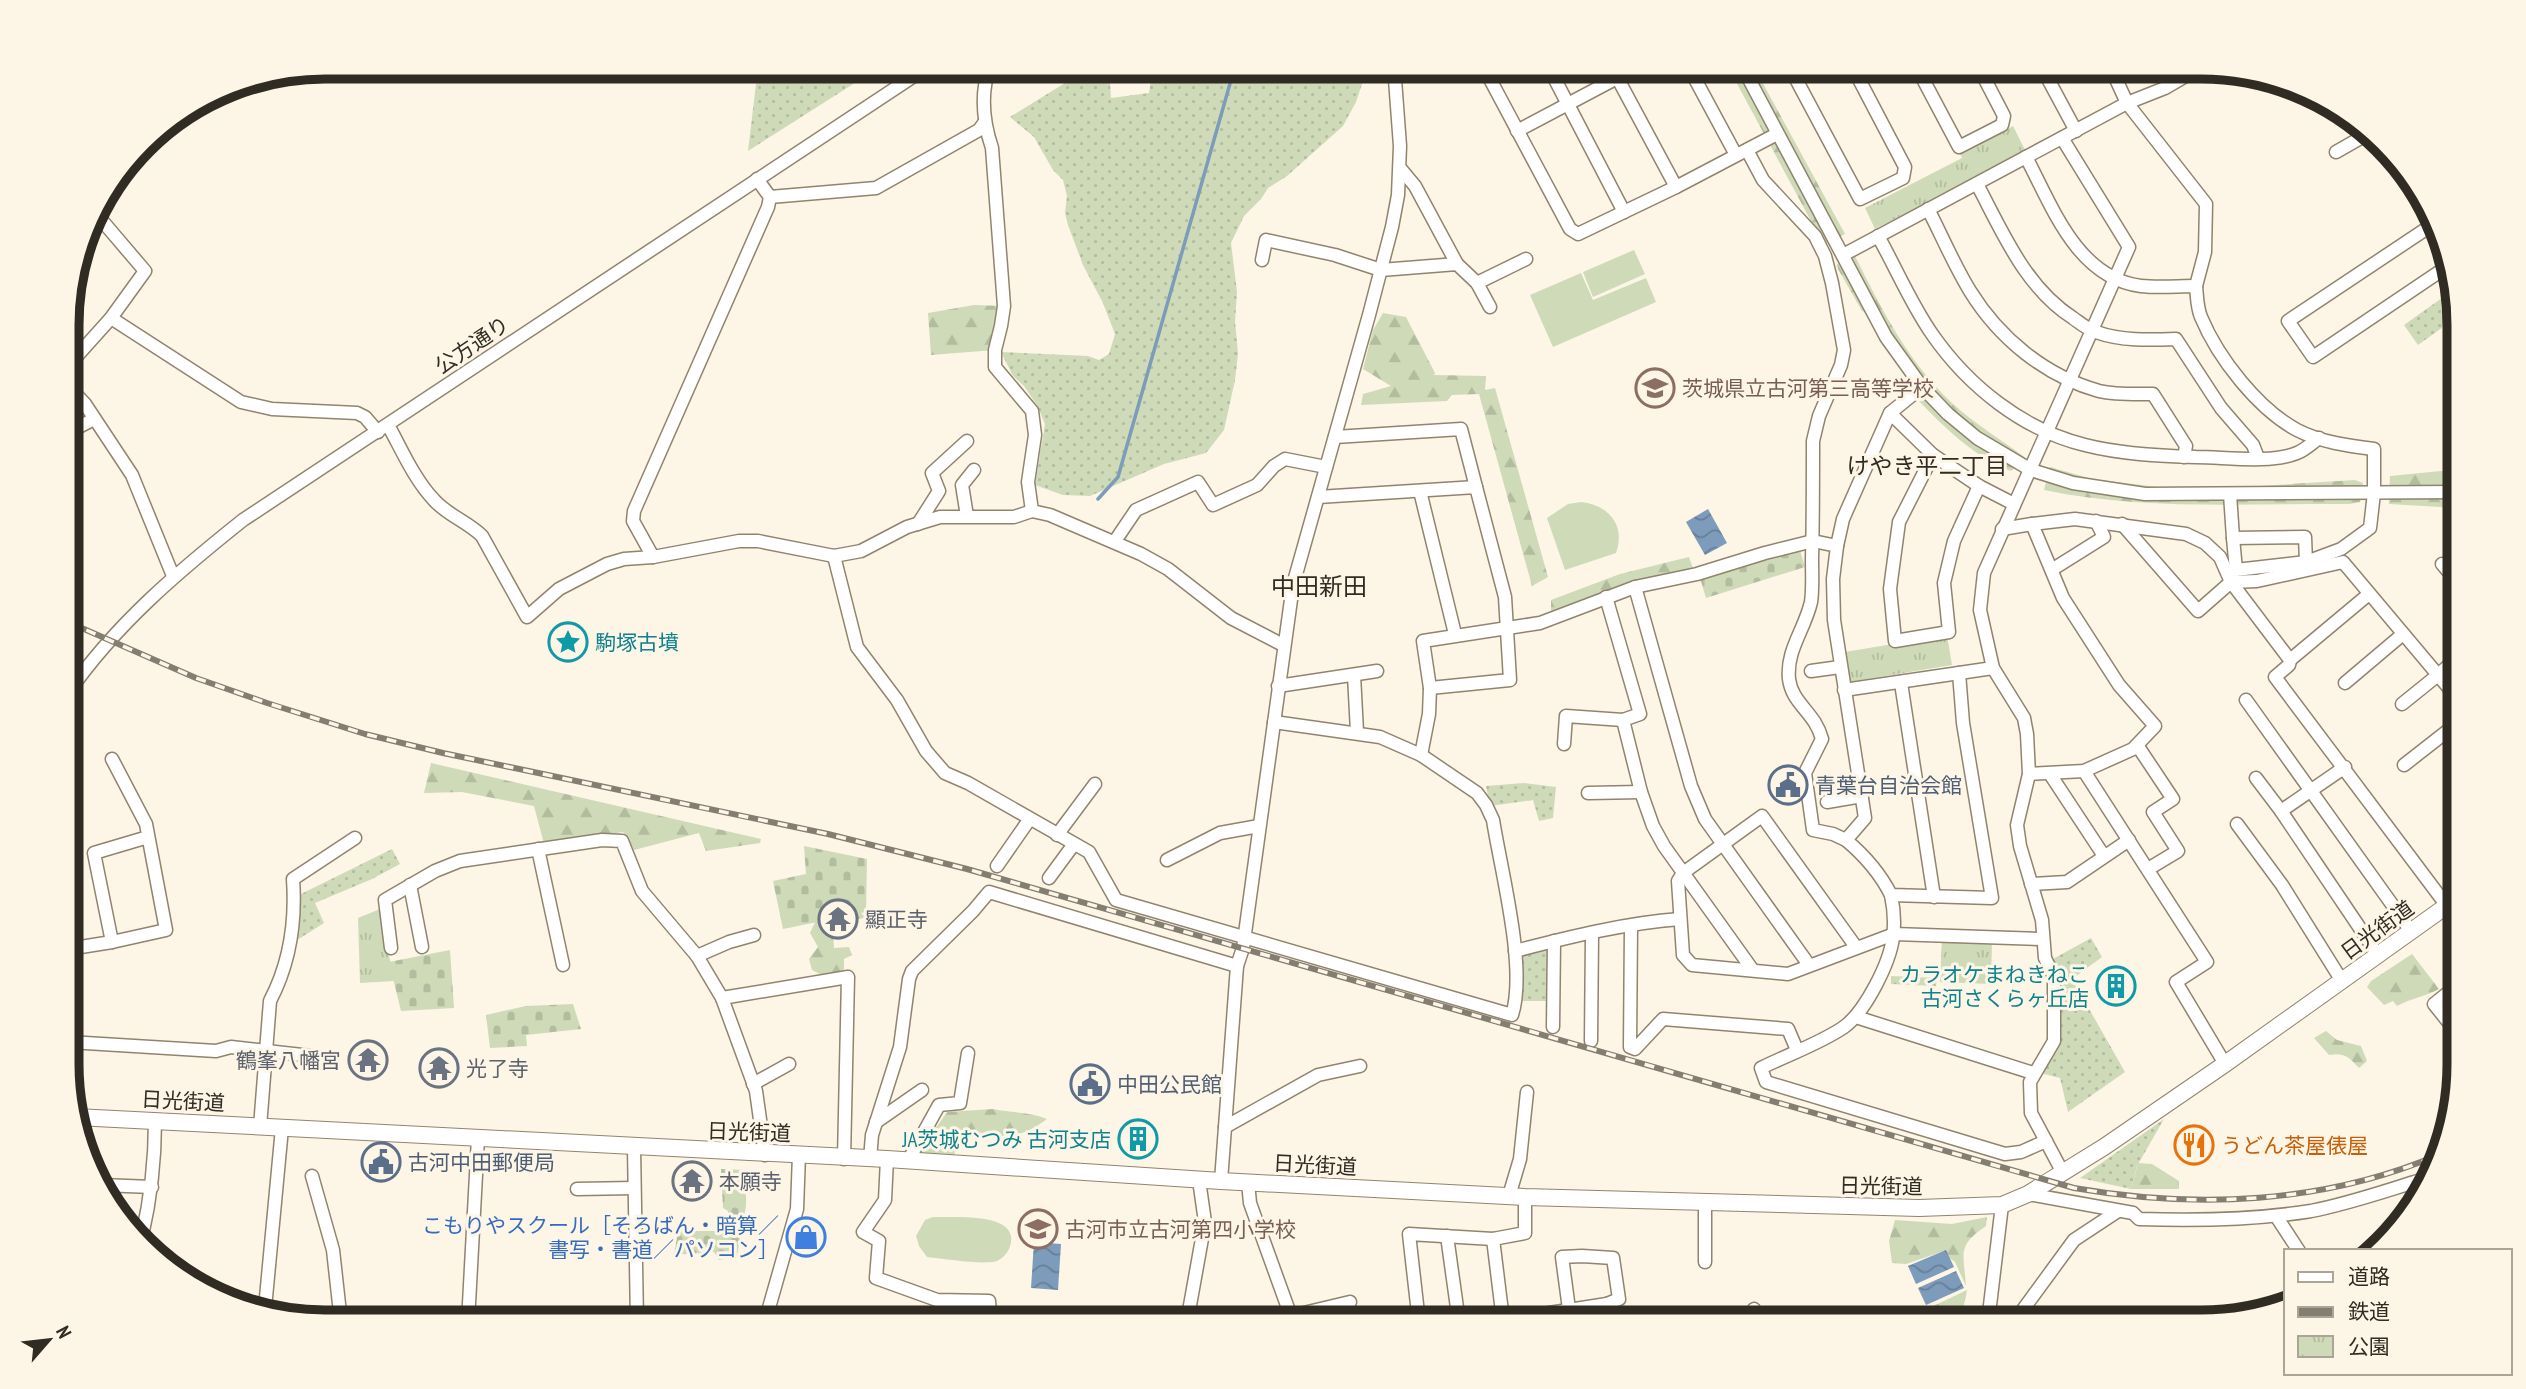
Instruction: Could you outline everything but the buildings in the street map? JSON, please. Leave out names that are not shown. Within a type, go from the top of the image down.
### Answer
[{"type":"main road","name":"日光街道","points":[[84,1117],[765,1155],[887,1159],[1199,1180],[1517,1196],[1919,1208],[2002,1205],[2028,1194],[2063,1173],[2225,1064],[2447,905]]},
{"type":"street","name":"公方通り","points":[[79,680],[136,612],[173,576],[243,520],[909,79]]},
{"type":"street","points":[[988,79],[984,123],[992,148],[1003,306],[995,350],[995,368],[1032,411],[1035,435],[1028,482],[1032,511]]},
{"type":"street","points":[[1221,1181],[1237,966],[1244,937],[1283,645],[1293,585],[1392,227],[1400,168],[1395,79]]},
{"type":"street","points":[[1490,79],[1570,229],[1578,234],[1777,134]]},
{"type":"street","points":[[1554,79],[1624,212]]},
{"type":"street","points":[[1517,131],[1567,104],[1604,79]]},
{"type":"street","points":[[1618,79],[1676,187]]},
{"type":"street","points":[[1696,79],[1741,152],[1815,236],[1825,256],[1832,283],[1844,350],[1819,416],[1813,441],[1811,601],[1794,643],[1789,681],[1793,694],[1812,715],[1822,738],[1805,773],[1813,830],[1833,834],[1863,854],[1883,880],[1891,895],[1894,909],[1891,948],[1874,987],[1856,1017],[1842,1028],[1761,1068],[1766,1082],[2005,1154],[2021,1152],[2046,1141]]},
{"type":"street","points":[[1749,79],[1886,337],[1903,363],[1948,414],[1977,438],[2031,470],[2073,483],[2145,494],[2447,492]]},
{"type":"street","points":[[1796,79],[1860,199],[1903,178],[1905,167],[1859,79]]},
{"type":"street","points":[[1923,79],[1959,147],[2002,125],[2004,116],[1985,79]]},
{"type":"street","points":[[2048,79],[2076,131]]},
{"type":"street","points":[[2116,79],[2127,103],[2206,204],[2205,252],[2196,286],[2200,314],[2234,372],[2269,412],[2298,431],[2344,445],[2374,449],[2374,493],[2370,528],[2341,549],[2306,562],[2236,570],[2230,494]]},
{"type":"street","points":[[1843,255],[2127,103],[2180,79]]},
{"type":"street","points":[[770,197],[876,188],[979,130],[984,123]]},
{"type":"street","points":[[2062,138],[2129,247],[2031,470],[2002,529],[1984,573],[1980,610],[1993,668],[2024,718],[2030,753],[2029,774],[2017,825],[2020,846],[2042,920],[2045,958],[2054,977],[2054,1041],[2030,1082],[2031,1113],[2063,1173]]},
{"type":"street","points":[[2336,152],[2361,138]]},
{"type":"street","points":[[2026,157],[2068,236],[2085,258],[2116,280],[2140,286],[2196,286]]},
{"type":"street","points":[[1400,168],[1415,186],[1457,264],[1477,284],[1490,307]]},
{"type":"street","points":[[653,557],[634,521],[634,511],[768,207],[770,197],[757,179]]},
{"type":"street","points":[[1977,184],[2018,260],[2037,289],[2061,311],[2093,331],[2116,338],[2176,339],[2221,408],[2253,445],[2258,458]]},
{"type":"street","points":[[1928,209],[1970,290],[1984,311],[2020,349],[2070,381],[2101,391],[2153,394],[2186,446],[2184,457]]},
{"type":"street","points":[[79,354],[111,318],[145,271],[102,220]]},
{"type":"street","points":[[2428,228],[2288,321],[2313,357],[2442,271]]},
{"type":"street","points":[[1878,236],[1931,332],[1946,353],[1987,394],[2013,413],[2048,432],[2083,445],[2184,457],[2258,458],[2297,453],[2319,438]]},
{"type":"street","points":[[1262,260],[1266,240],[1322,252],[1381,270],[1457,264]]},
{"type":"street","points":[[1477,284],[1526,259]]},
{"type":"street","points":[[111,318],[241,402],[257,408],[357,413],[383,429],[399,448],[433,500],[472,526],[482,536],[527,617],[559,589],[607,564],[624,559],[653,557],[739,541],[758,541],[834,556],[861,551],[918,524],[940,517],[1014,517],[1032,511],[1050,514],[1115,541],[1168,569],[1231,618],[1283,645]]},
{"type":"street","points":[[1846,841],[1865,818],[1834,620],[1833,579],[1837,546],[1843,519],[1890,413],[1922,387]]},
{"type":"street","points":[[79,398],[132,475],[173,576]]},
{"type":"street","points":[[1890,413],[1933,455],[1979,486],[2014,504]]},
{"type":"street","points":[[79,427],[94,419]]},
{"type":"street","points":[[1335,437],[1461,429],[1505,597],[1510,680],[1430,688]]},
{"type":"street","points":[[918,524],[939,491],[932,473],[967,441]]},
{"type":"street","points":[[1933,455],[1899,523],[1890,589],[1895,641],[1949,632],[1944,583],[1954,541],[1979,486]]},
{"type":"street","points":[[1115,541],[1136,510],[1198,482],[1213,505],[1257,485],[1273,466],[1285,459],[1326,467]]},
{"type":"street","points":[[967,516],[962,485],[974,470]]},
{"type":"street","points":[[1318,497],[1476,487]]},
{"type":"street","points":[[1420,491],[1455,634]]},
{"type":"street","points":[[2002,529],[2075,519],[2186,534],[2205,543],[2220,557],[2231,582],[2290,660]]},
{"type":"street","points":[[2053,569],[2104,537],[2096,521]]},
{"type":"street","points":[[2029,774],[2084,771],[2137,745],[2155,726],[2119,685],[2063,598],[2032,524]]},
{"type":"street","points":[[2122,524],[2198,611],[2231,582],[2258,581],[2343,562],[2447,686]]},
{"type":"street","points":[[2233,538],[2305,537],[2306,562]]},
{"type":"street","points":[[1421,755],[1429,714],[1430,688],[1423,641],[1540,623],[1635,587],[1698,574],[1765,552],[1813,541],[1837,546]]},
{"type":"street","points":[[834,556],[857,647],[897,700],[926,751],[945,774],[968,783],[1028,820],[1088,852],[1116,900],[1512,1015],[1516,1003],[1516,951],[1493,820],[1486,804],[1477,793],[1421,755],[1380,737],[1274,722]]},
{"type":"street","points":[[2442,564],[2447,570]]},
{"type":"street","points":[[1635,587],[1691,786],[1705,819],[1809,965]]},
{"type":"street","points":[[2369,594],[2290,660],[2289,665],[2275,677],[2447,894]]},
{"type":"street","points":[[1564,744],[1566,716],[1623,720],[1640,714],[1606,597]]},
{"type":"street","points":[[2345,683],[2403,634]]},
{"type":"street","points":[[1811,671],[1840,667]]},
{"type":"street","points":[[2402,704],[2447,667]]},
{"type":"street","points":[[1844,690],[1993,668]]},
{"type":"street","points":[[1278,686],[1377,671]]},
{"type":"street","points":[[1891,895],[1992,898],[1963,723],[1959,673]]},
{"type":"street","points":[[1354,675],[1357,732]]},
{"type":"street","points":[[1901,683],[1934,897]]},
{"type":"street","points":[[2246,700],[2411,931]]},
{"type":"street","points":[[1623,720],[1653,827],[1682,873],[1752,970]]},
{"type":"street","points":[[2404,765],[2447,731]]},
{"type":"street","points":[[2137,745],[2173,799],[2153,812],[2178,850],[2148,869]]},
{"type":"street","points":[[79,947],[166,930],[146,824],[112,759]]},
{"type":"street","points":[[2281,811],[2344,767]]},
{"type":"street","points":[[2084,771],[2207,962],[2176,982],[2225,1064]]},
{"type":"street","points":[[2050,774],[2104,856]]},
{"type":"street","points":[[2256,778],[2378,955]]},
{"type":"street","points":[[1057,835],[1095,785]]},
{"type":"street","points":[[1588,793],[1642,792]]},
{"type":"street","points":[[1827,802],[1862,796]]},
{"type":"street","points":[[1856,947],[1762,816],[1682,873],[1678,881],[1683,955],[1692,965],[1788,974],[1894,934],[2042,940]]},
{"type":"street","points":[[997,866],[1028,820]]},
{"type":"street","points":[[2237,824],[2282,884],[2342,981]]},
{"type":"street","points":[[1167,860],[1220,833],[1259,826]]},
{"type":"street","points":[[112,942],[94,853],[148,837]]},
{"type":"street","points":[[260,1127],[270,1001],[285,967],[294,901],[293,879],[355,838]]},
{"type":"street","points":[[391,948],[385,900],[435,871],[460,861],[602,840],[622,841],[642,891],[697,956],[722,998],[753,1084],[765,1155]]},
{"type":"street","points":[[2031,884],[2067,881],[2129,840]]},
{"type":"street","points":[[1049,878],[1074,844]]},
{"type":"street","points":[[538,849],[563,965]]},
{"type":"street","points":[[410,886],[422,947]]},
{"type":"street","points":[[870,1159],[872,1135],[900,1048],[912,971],[973,911],[989,891],[1237,966]]},
{"type":"street","points":[[1516,951],[1554,941],[1680,919]]},
{"type":"street","points":[[1631,926],[1630,1047],[1635,1049],[1663,1019],[1788,1029],[1797,1050]]},
{"type":"street","points":[[1591,1041],[1592,934]]},
{"type":"street","points":[[697,956],[754,935]]},
{"type":"street","points":[[1553,1027],[1554,941]]},
{"type":"street","points":[[722,998],[848,977],[844,1158]]},
{"type":"street","points":[[2447,994],[2434,1004],[2447,1019]]},
{"type":"street","points":[[1856,1017],[2033,1073]]},
{"type":"street","points":[[79,1043],[216,1051],[231,1047],[320,1057]]},
{"type":"street","points":[[908,1161],[939,1105],[960,1102],[968,1053]]},
{"type":"street","points":[[753,1084],[789,1064]]},
{"type":"street","points":[[1225,1127],[1318,1075],[1360,1066]]},
{"type":"street","points":[[876,1122],[922,1090]]},
{"type":"street","points":[[1418,1310],[1409,1234],[1493,1239],[1525,1233],[1517,1196],[1527,1092]]},
{"type":"street","points":[[143,1230],[152,1187],[155,1121]]},
{"type":"street","points":[[265,1303],[282,1128]]},
{"type":"street","points":[[469,1310],[478,1138]]},
{"type":"street","points":[[634,1147],[637,1310]]},
{"type":"street","points":[[768,1310],[797,1209],[799,1155]]},
{"type":"street","points":[[887,1159],[885,1200],[863,1232],[880,1241],[876,1278],[937,1300],[989,1301],[990,1310]]},
{"type":"street","points":[[312,1176],[333,1250],[340,1310]]},
{"type":"street","points":[[1189,1310],[1205,1222],[1199,1180]]},
{"type":"street","points":[[1248,1182],[1250,1203],[1289,1310]]},
{"type":"street","points":[[111,1185],[152,1187]]},
{"type":"street","points":[[2028,1194],[2133,1213],[2139,1219],[2181,1220],[2276,1216],[2414,1187]]},
{"type":"street","points":[[577,1189],[634,1188]]},
{"type":"street","points":[[1705,1203],[1705,1262]]},
{"type":"street","points":[[1989,1310],[2002,1205]]},
{"type":"street","points":[[2027,1310],[2074,1240],[2118,1210]]},
{"type":"street","points":[[2276,1216],[2298,1249]]},
{"type":"street","points":[[1447,1236],[1457,1310]]},
{"type":"street","points":[[1493,1239],[1502,1310]]},
{"type":"street","points":[[1558,1310],[1607,1304],[1619,1299],[1613,1258],[1562,1257],[1569,1308]]},
{"type":"street","points":[[1323,1310],[1350,1302]]},
{"type":"street","points":[[1607,1304],[1608,1310]]},
{"type":"green space","points":[[756,79],[861,79],[748,151]]},
{"type":"green space","points":[[1072,79],[1110,79],[1111,98],[1149,93],[1151,79],[1364,79],[1356,102],[1343,126],[1287,176],[1268,188],[1244,216],[1231,243],[1237,292],[1235,321],[1238,354],[1235,380],[1224,430],[1206,453],[1164,464],[1090,496],[1063,495],[1035,485],[1045,424],[1037,405],[1013,376],[1001,352],[1088,356],[1099,360],[1109,354],[1115,334],[1068,225],[1065,213],[1067,196],[1063,180],[1053,170],[1034,137],[1010,117]]},
{"type":"green space","points":[[1734,79],[1761,79],[1845,234],[1824,245]]},
{"type":"green space","points":[[2013,126],[2026,152],[1875,229],[1865,208],[1962,158],[1960,153]]},
{"type":"green space","points":[[1634,250],[1645,274],[1593,297],[1583,272]]},
{"type":"green space","points":[[1855,256],[1886,315],[1922,371],[1962,412],[2027,459],[2011,471],[1997,465],[1961,441],[1918,400],[1920,379],[1879,316],[1862,311],[1838,269],[1837,264]]},
{"type":"green space","points":[[1581,273],[1593,300],[1646,278],[1656,302],[1553,347],[1530,295]]},
{"type":"green space","points":[[2445,296],[2447,324],[2418,345],[2404,325]]},
{"type":"green space","points":[[974,305],[1004,306],[995,350],[931,355],[928,313]]},
{"type":"green space","points":[[1383,313],[1406,317],[1434,375],[1486,376],[1485,390],[1495,388],[1548,577],[1532,586],[1479,394],[1452,395],[1447,401],[1361,405],[1363,394],[1391,386],[1363,369],[1373,330]]},
{"type":"green space","points":[[2050,467],[2092,479],[2158,487],[2260,486],[2355,480],[2363,483],[2360,502],[2350,504],[2158,503],[2082,497],[2044,490]]},
{"type":"green space","points":[[2447,471],[2447,507],[2389,504],[2390,476]]},
{"type":"green space","points":[[1581,502],[1600,507],[1613,518],[1619,534],[1619,543],[1616,553],[1565,570],[1547,518],[1568,504]]},
{"type":"green space","points":[[1799,547],[1805,567],[1706,598],[1700,578]]},
{"type":"green space","points":[[1689,557],[1694,571],[1551,613],[1551,600],[1620,574]]},
{"type":"green space","points":[[1947,635],[1952,665],[1849,682],[1845,652]]},
{"type":"green space","points":[[431,763],[761,839],[760,843],[706,851],[699,833],[634,850],[623,832],[544,844],[534,806],[462,792],[424,793]]},
{"type":"green space","points":[[1524,783],[1556,787],[1553,818],[1539,821],[1533,800],[1490,806],[1486,786]]},
{"type":"green space","points":[[804,846],[867,859],[866,912],[783,929],[773,881],[806,874]]},
{"type":"green space","points":[[392,849],[400,864],[315,903],[324,923],[294,942],[299,895]]},
{"type":"green space","points":[[380,909],[394,981],[360,983],[358,918]]},
{"type":"green space","points":[[858,910],[866,918],[848,920],[833,931],[834,948],[849,947],[852,955],[844,959],[841,974],[824,976],[812,970],[809,959],[818,947],[810,933],[817,918]]},
{"type":"green space","points":[[2091,938],[2102,957],[2072,979],[2125,1072],[2068,1112],[2060,1078],[2040,1073],[2060,1039],[2060,979],[2053,959]]},
{"type":"green space","points":[[1942,939],[1992,941],[1991,984],[1940,982]]},
{"type":"green space","points":[[1551,944],[1550,1001],[1519,1001],[1517,953]]},
{"type":"green space","points":[[450,950],[454,1008],[401,1011],[389,962]]},
{"type":"green space","points":[[2412,954],[2439,989],[2397,1006],[2393,1001],[2384,1005],[2367,987],[2371,981]]},
{"type":"green space","points":[[1891,976],[1937,978],[1936,986],[1891,984]]},
{"type":"green space","points":[[573,1004],[581,1029],[526,1035],[527,1046],[490,1048],[486,1015],[526,1006]]},
{"type":"green space","points":[[2326,1031],[2337,1040],[2361,1046],[2367,1061],[2359,1068],[2346,1056],[2329,1055],[2314,1038]]},
{"type":"green space","points":[[993,1109],[1047,1119],[1018,1134],[994,1136],[967,1132],[953,1136],[955,1157],[917,1155],[947,1112]]},
{"type":"green space","points":[[2164,1119],[2137,1166],[2131,1189],[2080,1178]]},
{"type":"green space","points":[[2138,1163],[2152,1164],[2179,1181],[2179,1189],[2131,1189]]},
{"type":"green space","points":[[721,1169],[745,1170],[746,1206],[737,1256],[719,1260],[714,1252],[674,1255],[678,1231],[729,1231],[728,1211],[723,1208]]},
{"type":"green space","points":[[933,1217],[997,1222],[1007,1228],[1011,1237],[1009,1249],[993,1262],[927,1257],[916,1236],[925,1220]]},
{"type":"green space","points":[[1987,1217],[1986,1226],[1966,1245],[1966,1286],[1955,1262],[1941,1252],[1906,1264],[1892,1263],[1889,1241],[1895,1220],[1952,1224]]},
{"type":"green space","points":[[1967,1290],[1962,1310],[1925,1310]]},
{"type":"water","points":[[1708,509],[1727,543],[1705,555],[1686,522]]},
{"type":"water","points":[[1034,1242],[1061,1244],[1058,1290],[1031,1288]]},
{"type":"water","points":[[1946,1250],[1954,1267],[1916,1284],[1908,1266]]},
{"type":"water","points":[[1956,1271],[1964,1288],[1926,1305],[1918,1288]]},
{"type":"waterway","points":[[1098,499],[1118,477],[1231,79]]},
{"type":"railway","points":[[79,627],[196,678],[365,734],[443,753],[828,834],[967,869],[2074,1188],[2166,1199],[2259,1198],[2350,1184],[2429,1158]]},
{"type":"place","name":"茨城県立古河第三高等学校","points":[[1655,388]]},
{"type":"place","name":"駒塚古墳","points":[[568,642]]},
{"type":"place","name":"青葉台自治会館","points":[[1788,785]]},
{"type":"place","name":"顯正寺","points":[[838,919]]},
{"type":"place","name":"カラオケまねきねこ 古河さくらヶ丘店","points":[[2116,986]]},
{"type":"place","name":"鶴峯八幡宮","points":[[368,1060]]},
{"type":"place","name":"光了寺","points":[[439,1068]]},
{"type":"place","name":"中田公民館","points":[[1090,1084]]},
{"type":"place","name":"JA茨城むつみ 古河支店","points":[[1138,1139]]},
{"type":"place","name":"うどん茶屋俵屋","points":[[2194,1145]]},
{"type":"place","name":"古河中田郵便局","points":[[381,1162]]},
{"type":"place","name":"本願寺","points":[[692,1181]]},
{"type":"place","name":"古河市立古河第四小学校","points":[[1038,1229]]},
{"type":"place","name":"こもりやスクール［そろばん・暗算／ 書写・書道／パソコン］","points":[[806,1237]]},
{"type":"district","name":"けやき平二丁目","points":[[1927,465]]},
{"type":"district","name":"中田新田","points":[[1319,586]]}]
